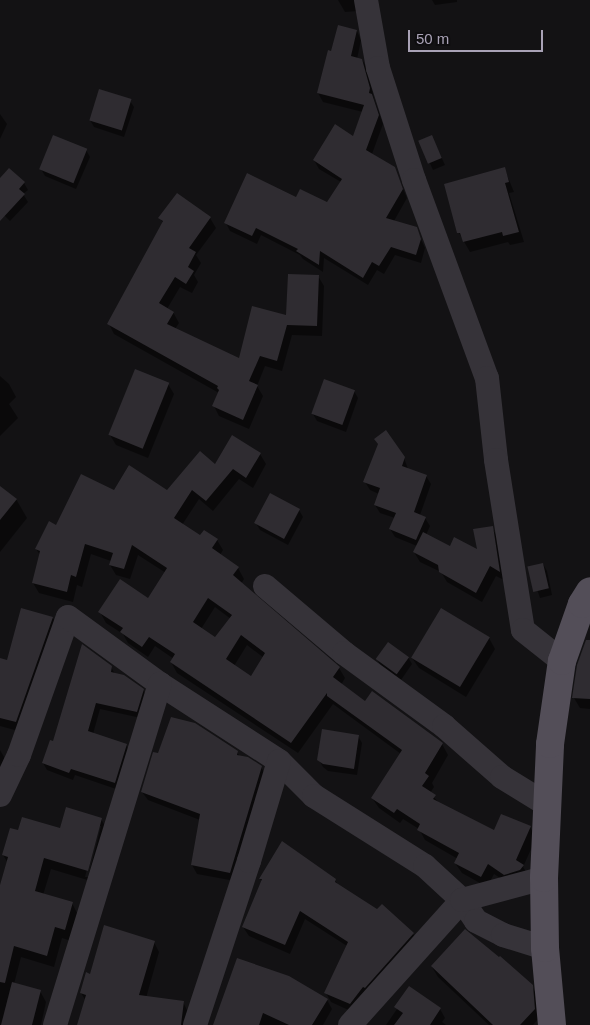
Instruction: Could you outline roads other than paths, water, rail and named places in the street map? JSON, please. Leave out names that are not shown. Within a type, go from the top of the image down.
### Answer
[{"type":"main road","points":[[550,1022],[544,878],[550,744],[562,661],[590,590]]},
{"type":"street","points":[[366,0],[378,68],[414,180],[486,378],[496,460],[523,630],[562,661]]},
{"type":"street","points":[[265,586],[344,653],[444,726],[502,777],[546,804]]},
{"type":"street","points":[[0,795],[19,755],[68,617],[160,684],[279,761],[314,796],[426,866],[462,900],[476,921],[503,935],[546,948]]},
{"type":"street","points":[[55,1025],[160,684]]},
{"type":"street","points":[[195,1025],[279,761]]},
{"type":"street","points":[[350,1025],[462,900],[544,878]]}]
